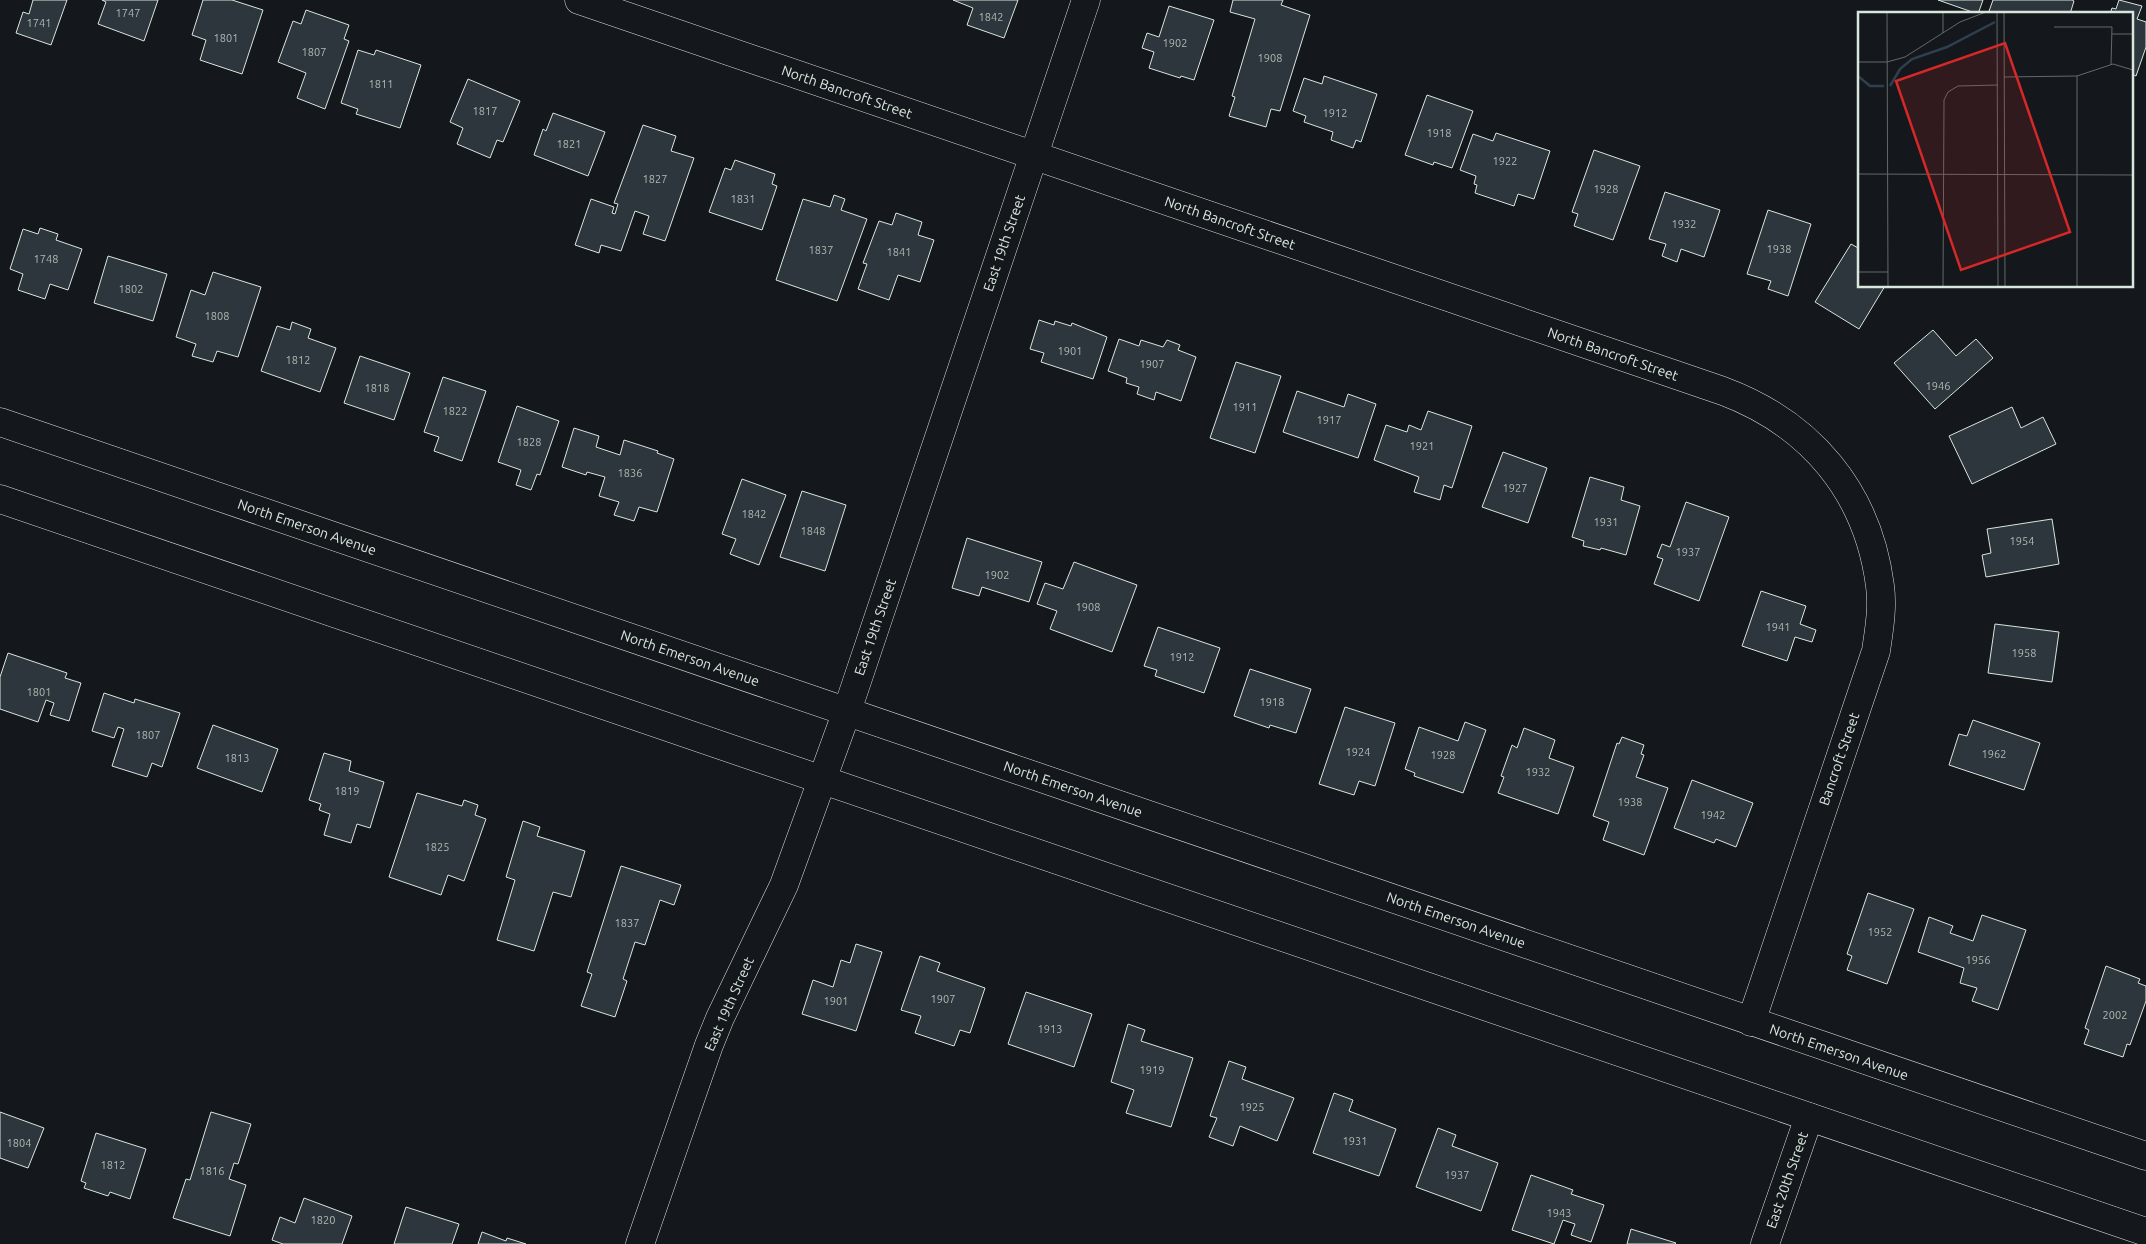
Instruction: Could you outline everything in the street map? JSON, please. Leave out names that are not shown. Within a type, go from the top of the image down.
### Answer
[{"type":"main road","name":"North Bancroft Street","points":[[579,0],[1739,397],[1769,412],[1809,441],[1831,465],[1850,495]]},
{"type":"main road","name":"East 19th Street","points":[[640,1244],[712,1036],[784,885],[823,780],[1086,0]]},
{"type":"main road","name":"North Emerson Avenue","points":[[0,422],[2146,1156]]},
{"type":"main road","name":"Bancroft Street","points":[[1751,1022],[1876,651],[1881,619],[1880,587],[1875,555],[1871,540],[1850,495]]},
{"type":"main road","points":[[0,499],[2146,1232]]},
{"type":"main road","name":"East 20th Street","points":[[1765,1244],[1809,1117]]},
{"type":"building","points":[[33,0],[67,0],[51,45],[16,33],[23,12],[29,14]]},
{"type":"building","points":[[102,0],[158,0],[144,41],[98,24],[106,2]]},
{"type":"building","points":[[203,0],[232,0],[263,10],[242,74],[200,60],[206,40],[192,35]]},
{"type":"building","points":[[953,0],[1018,0],[1004,38],[967,25],[973,8]]},
{"type":"building","points":[[1233,0],[1283,0],[1281,5],[1310,15],[1280,111],[1271,109],[1266,127],[1229,116],[1235,97],[1232,96],[1255,19],[1230,12]]},
{"type":"building","points":[[1938,0],[1983,0],[1979,12],[1972,12]]},
{"type":"building","points":[[1993,0],[2074,1],[2071,12],[1989,12]]},
{"type":"building","points":[[2119,0],[2142,6],[2137,19],[2146,22],[2146,47],[2136,76],[2134,75],[2134,12],[2111,12],[2112,8],[2116,9]]},
{"type":"building","points":[[1169,6],[1214,20],[1194,80],[1181,76],[1180,78],[1149,68],[1154,52],[1142,48],[1147,33],[1159,37]]},
{"type":"building","points":[[306,10],[349,25],[344,39],[349,41],[325,109],[297,98],[306,73],[278,62],[293,21],[301,24]]},
{"type":"building","points":[[358,50],[374,55],[376,50],[421,65],[400,128],[356,114],[358,109],[341,103]]},
{"type":"building","points":[[1324,76],[1377,94],[1361,142],[1356,140],[1353,148],[1331,140],[1333,132],[1304,122],[1306,116],[1293,111],[1304,78],[1322,84]]},
{"type":"building","points":[[468,79],[520,101],[503,142],[497,140],[490,158],[457,144],[463,128],[450,122]]},
{"type":"building","points":[[1427,95],[1473,111],[1452,168],[1434,162],[1433,165],[1405,155]]},
{"type":"building","points":[[553,113],[605,132],[588,176],[534,155],[543,129],[546,131]]},
{"type":"building","points":[[643,125],[676,136],[671,151],[694,158],[665,241],[643,234],[649,216],[635,211],[621,251],[601,245],[599,253],[575,245],[591,199],[614,207],[612,213],[615,214],[618,204],[614,203]]},
{"type":"building","points":[[1496,133],[1550,151],[1534,199],[1518,194],[1514,206],[1475,193],[1477,185],[1474,184],[1476,176],[1460,170],[1473,134],[1493,141]]},
{"type":"building","points":[[1594,150],[1640,166],[1613,240],[1574,226],[1578,214],[1572,212]]},
{"type":"building","points":[[735,160],[775,174],[772,184],[777,186],[762,230],[709,212],[725,168],[731,170]]},
{"type":"building","points":[[1665,192],[1720,210],[1704,257],[1681,249],[1677,262],[1662,256],[1666,244],[1649,239]]},
{"type":"building","points":[[834,195],[845,199],[841,210],[867,219],[837,301],[776,280],[803,199],[830,207]]},
{"type":"building","points":[[1768,210],[1811,224],[1788,296],[1768,289],[1771,281],[1747,274]]},
{"type":"building","points":[[896,213],[922,222],[918,235],[934,240],[920,282],[898,275],[889,300],[858,289],[867,264],[863,263],[879,221],[892,225]]},
{"type":"building","points":[[40,228],[58,234],[56,240],[82,249],[68,290],[50,284],[45,299],[18,290],[23,274],[10,269],[23,229],[38,234]]},
{"type":"building","points":[[1851,244],[1858,248],[1858,288],[1884,288],[1859,329],[1815,302]]},
{"type":"building","points":[[108,256],[167,274],[153,321],[94,303]]},
{"type":"building","points":[[213,272],[261,287],[238,357],[217,351],[213,362],[192,356],[196,344],[176,337],[191,290],[205,295]]},
{"type":"building","points":[[1039,320],[1054,325],[1055,321],[1071,326],[1072,323],[1107,337],[1093,379],[1041,362],[1044,353],[1030,349]]},
{"type":"building","points":[[292,322],[311,329],[308,338],[336,348],[320,392],[261,371],[277,326],[290,330]]},
{"type":"building","points":[[1933,330],[1956,356],[1976,339],[1993,358],[1935,409],[1894,363]]},
{"type":"building","points":[[1119,339],[1139,346],[1141,340],[1163,347],[1167,340],[1180,345],[1178,350],[1196,357],[1181,401],[1156,392],[1154,400],[1137,394],[1139,387],[1126,383],[1127,378],[1108,371]]},
{"type":"building","points":[[360,356],[410,373],[394,420],[344,403]]},
{"type":"building","points":[[1236,362],[1281,376],[1255,453],[1210,438]]},
{"type":"building","points":[[443,377],[486,391],[462,461],[434,451],[439,437],[424,432]]},
{"type":"building","points":[[1297,391],[1344,407],[1348,394],[1376,404],[1358,458],[1283,432]]},
{"type":"building","points":[[517,406],[559,421],[540,475],[537,474],[531,490],[516,485],[521,470],[498,462]]},
{"type":"building","points":[[2012,407],[2021,428],[2043,417],[2056,444],[1972,484],[1949,436]]},
{"type":"building","points":[[1428,411],[1472,426],[1452,488],[1444,485],[1440,500],[1414,492],[1419,477],[1374,460],[1386,425],[1407,432],[1409,425],[1421,430]]},
{"type":"building","points":[[574,428],[599,436],[596,447],[620,455],[624,440],[658,451],[657,453],[674,459],[657,512],[639,507],[634,521],[614,515],[619,502],[599,496],[605,477],[587,472],[586,475],[562,467]]},
{"type":"building","points":[[1503,452],[1547,468],[1528,523],[1482,507]]},
{"type":"building","points":[[1590,477],[1624,487],[1621,500],[1640,506],[1626,555],[1601,548],[1600,550],[1583,546],[1584,541],[1572,537]]},
{"type":"building","points":[[742,479],[786,495],[759,565],[730,554],[736,539],[722,534]]},
{"type":"building","points":[[802,491],[846,505],[825,571],[780,557]]},
{"type":"building","points":[[1686,502],[1729,517],[1699,601],[1654,584],[1663,559],[1657,557],[1662,544],[1670,547]]},
{"type":"building","points":[[2052,519],[2059,564],[1986,577],[1982,555],[1991,553],[1987,529]]},
{"type":"building","points":[[967,538],[1042,562],[1029,602],[982,587],[979,596],[952,588]]},
{"type":"building","points":[[1074,562],[1137,585],[1112,652],[1050,629],[1057,611],[1037,604],[1045,583],[1063,589]]},
{"type":"building","points":[[1761,591],[1806,606],[1800,624],[1816,630],[1812,642],[1795,637],[1787,661],[1742,646]]},
{"type":"building","points":[[1995,624],[2059,632],[2052,682],[1988,673]]},
{"type":"building","points":[[1158,627],[1220,648],[1204,693],[1155,676],[1157,670],[1144,666]]},
{"type":"building","points":[[8,653],[67,673],[65,678],[81,683],[69,721],[50,715],[54,703],[46,700],[38,722],[0,709],[0,677]]},
{"type":"building","points":[[1250,669],[1311,689],[1296,733],[1270,725],[1269,728],[1234,716]]},
{"type":"building","points":[[104,693],[134,703],[135,699],[180,713],[162,767],[152,763],[147,777],[112,766],[124,729],[118,727],[114,738],[92,731]]},
{"type":"building","points":[[1345,707],[1395,723],[1375,786],[1359,781],[1354,795],[1319,784]]},
{"type":"building","points":[[1973,720],[2040,743],[2024,790],[1949,765],[1959,734],[1967,736]]},
{"type":"building","points":[[1465,722],[1486,730],[1463,793],[1414,776],[1415,773],[1405,769],[1419,727],[1458,741]]},
{"type":"building","points":[[213,725],[278,749],[262,792],[197,768]]},
{"type":"building","points":[[1524,728],[1555,740],[1549,758],[1574,767],[1558,814],[1498,793],[1504,777],[1501,776],[1512,745],[1517,748]]},
{"type":"building","points":[[1622,737],[1644,745],[1641,754],[1644,755],[1636,777],[1668,788],[1644,855],[1603,840],[1609,822],[1593,816],[1617,743],[1619,744]]},
{"type":"building","points":[[324,753],[351,761],[349,771],[384,782],[370,828],[357,824],[351,843],[324,835],[330,814],[319,810],[321,804],[309,800]]},
{"type":"building","points":[[1692,780],[1753,803],[1736,847],[1716,839],[1714,843],[1674,828]]},
{"type":"building","points":[[417,793],[462,806],[464,800],[478,805],[475,815],[486,819],[464,881],[448,875],[441,895],[389,877]]},
{"type":"building","points":[[523,821],[540,827],[537,836],[585,851],[571,897],[553,892],[534,951],[497,940],[515,880],[506,877]]},
{"type":"building","points":[[621,866],[681,885],[674,905],[660,900],[645,945],[635,942],[623,979],[627,981],[615,1017],[581,1006],[592,974],[587,972]]},
{"type":"building","points":[[1868,893],[1914,909],[1887,984],[1847,970],[1852,956],[1847,954]]},
{"type":"building","points":[[1982,915],[2026,930],[1998,1010],[1972,1001],[1977,988],[1960,983],[1964,968],[1918,952],[1929,917],[1953,926],[1950,933],[1973,941]]},
{"type":"building","points":[[856,944],[882,952],[856,1031],[802,1014],[813,980],[833,987],[841,960],[850,963]]},
{"type":"building","points":[[920,956],[940,963],[937,971],[985,988],[970,1033],[960,1030],[954,1046],[915,1033],[921,1016],[901,1010]]},
{"type":"building","points":[[2106,966],[2140,979],[2138,983],[2146,986],[2146,1001],[2130,1045],[2127,1044],[2123,1057],[2084,1044],[2089,1030],[2085,1028]]},
{"type":"building","points":[[1026,992],[1092,1014],[1074,1067],[1008,1044]]},
{"type":"building","points":[[1128,1024],[1145,1030],[1141,1041],[1193,1058],[1171,1127],[1126,1113],[1134,1090],[1111,1082]]},
{"type":"building","points":[[1229,1061],[1246,1067],[1242,1079],[1294,1098],[1277,1141],[1240,1126],[1233,1146],[1209,1137],[1217,1118],[1210,1116]]},
{"type":"building","points":[[1334,1093],[1353,1100],[1349,1111],[1396,1129],[1379,1176],[1313,1153]]},
{"type":"building","points":[[0,1112],[44,1128],[28,1168],[0,1158]]},
{"type":"building","points":[[211,1112],[251,1124],[238,1164],[234,1163],[229,1179],[246,1185],[230,1236],[173,1218],[186,1179],[190,1180]]},
{"type":"building","points":[[1438,1128],[1456,1135],[1452,1146],[1498,1163],[1481,1211],[1416,1187]]},
{"type":"building","points":[[96,1133],[146,1149],[130,1199],[110,1192],[108,1196],[84,1188],[86,1183],[81,1181]]},
{"type":"building","points":[[1531,1175],[1573,1190],[1571,1194],[1604,1205],[1591,1242],[1571,1235],[1575,1224],[1563,1220],[1554,1244],[1512,1230]]},
{"type":"building","points":[[304,1198],[352,1216],[342,1244],[283,1244],[272,1240],[280,1217],[295,1223]]},
{"type":"building","points":[[406,1207],[459,1224],[452,1244],[394,1244]]},
{"type":"building","points":[[1631,1229],[1676,1243],[1627,1244]]},
{"type":"building","points":[[482,1232],[506,1241],[507,1238],[526,1244],[478,1244]]}]
